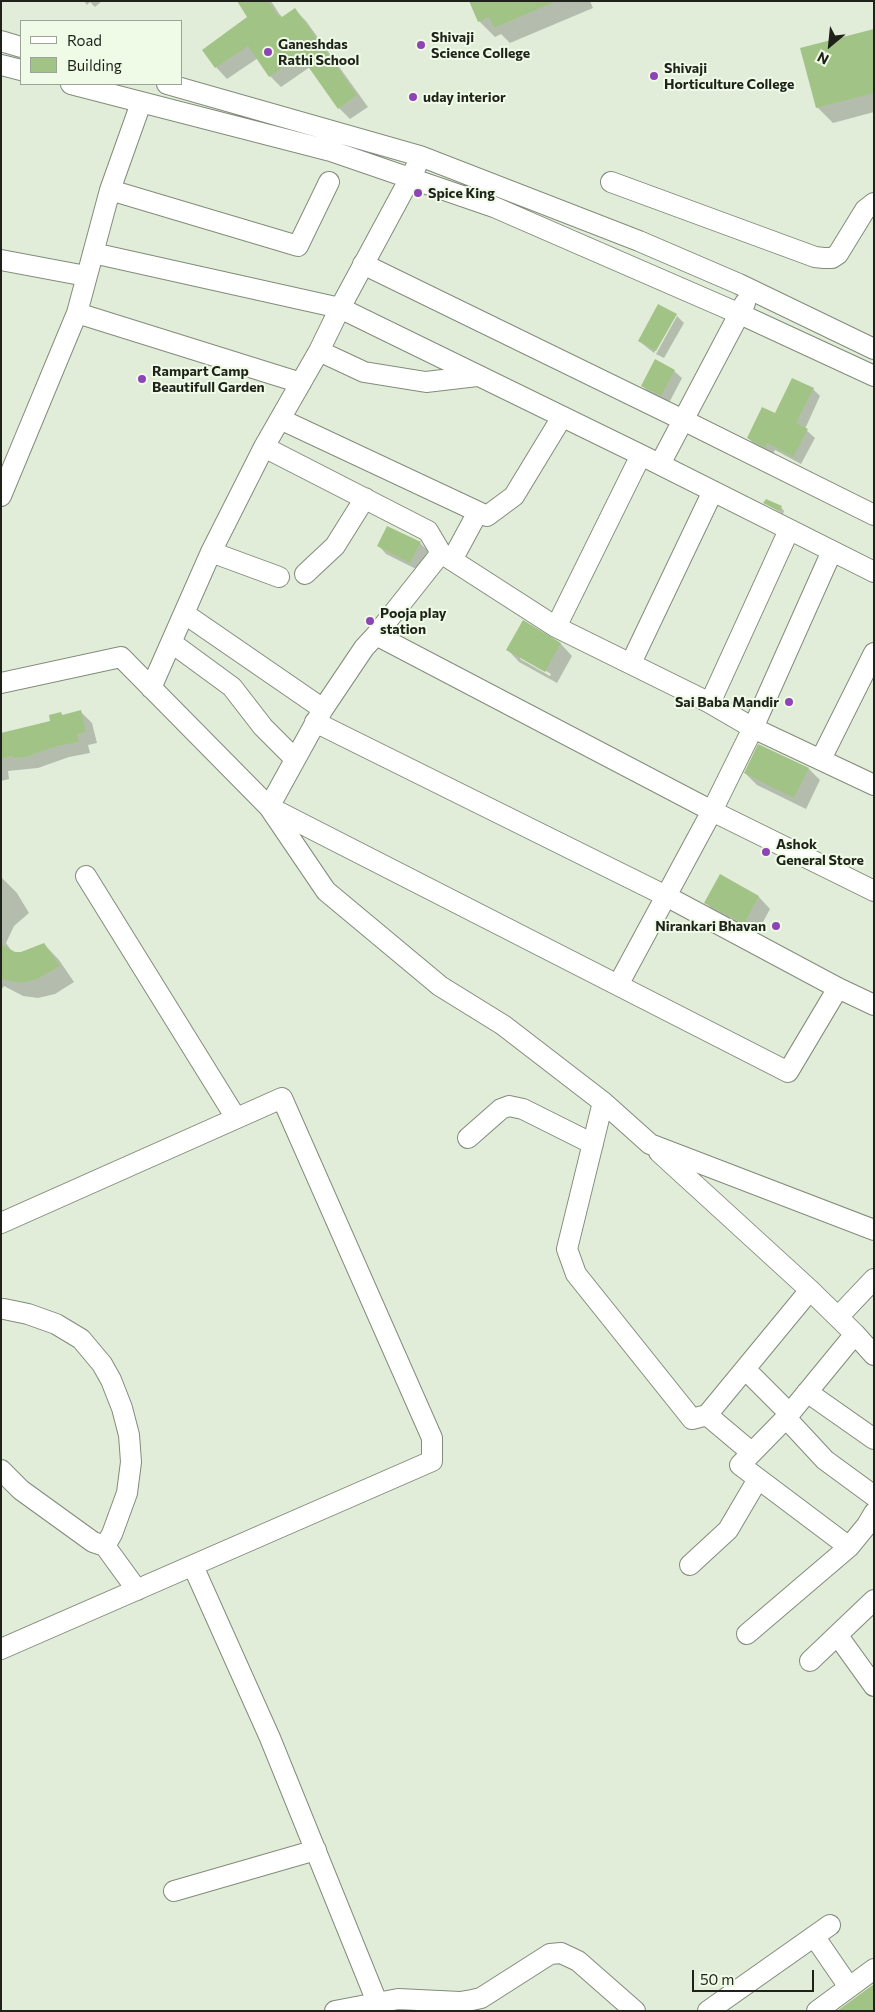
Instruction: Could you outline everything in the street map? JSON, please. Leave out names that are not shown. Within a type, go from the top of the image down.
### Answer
[{"type":"street","points":[[1,41],[20,46]]},
{"type":"street","points":[[1,65],[20,70]]},
{"type":"street","points":[[75,85],[331,151],[494,207],[740,314],[874,376]]},
{"type":"street","points":[[170,85],[420,156],[640,240],[751,290],[874,349]]},
{"type":"street","points":[[1,496],[76,313],[110,190],[141,103]]},
{"type":"street","points":[[151,688],[211,552],[264,447],[319,351],[363,264],[410,179],[420,156]]},
{"type":"street","points":[[110,190],[298,246],[329,182]]},
{"type":"street","points":[[611,182],[815,257],[824,258],[832,258],[838,254],[865,210],[874,203]]},
{"type":"street","points":[[93,253],[340,308],[660,464],[874,572]]},
{"type":"street","points":[[1,260],[86,276]]},
{"type":"street","points":[[363,264],[874,515]]},
{"type":"street","points":[[660,464],[751,290]]},
{"type":"street","points":[[76,313],[301,383]]},
{"type":"street","points":[[319,351],[364,372],[426,382],[477,376]]},
{"type":"street","points":[[280,419],[487,516],[514,496],[562,417]]},
{"type":"street","points":[[264,447],[428,531],[447,557],[556,627],[632,663],[710,703],[753,728],[874,785]]},
{"type":"street","points":[[556,627],[641,455]]},
{"type":"street","points":[[632,663],[714,491]]},
{"type":"street","points":[[305,574],[334,546],[365,498]]},
{"type":"street","points":[[269,807],[319,715],[364,648],[447,557],[478,512]]},
{"type":"street","points":[[710,703],[789,530]]},
{"type":"street","points":[[211,552],[279,577]]},
{"type":"street","points":[[618,985],[712,811],[753,728],[832,552]]},
{"type":"street","points":[[185,614],[319,715],[838,988],[874,1005]]},
{"type":"street","points":[[376,635],[712,811],[874,891]]},
{"type":"street","points":[[172,643],[232,687],[263,728],[295,759]]},
{"type":"street","points":[[821,760],[874,653]]},
{"type":"street","points":[[1,683],[121,656],[269,807],[326,891],[440,986],[503,1025],[603,1102],[810,1290],[874,1355]]},
{"type":"street","points":[[269,807],[788,1072],[838,988]]},
{"type":"street","points":[[86,876],[236,1118]]},
{"type":"street","points":[[1,1223],[282,1098],[432,1438],[432,1462],[1,1649]]},
{"type":"street","points":[[603,1102],[567,1249],[576,1274],[692,1419],[707,1415],[810,1290]]},
{"type":"street","points":[[468,1138],[501,1109],[509,1106],[523,1109],[593,1144]]},
{"type":"street","points":[[650,1144],[874,1230]]},
{"type":"street","points":[[838,1317],[874,1279]]},
{"type":"street","points":[[2,1307],[56,1324],[81,1339],[102,1364],[111,1380],[122,1408],[129,1435],[130,1462],[127,1493],[112,1534],[105,1546]]},
{"type":"street","points":[[849,1547],[740,1465],[788,1416],[855,1334]]},
{"type":"street","points":[[745,1369],[825,1460],[874,1496]]},
{"type":"street","points":[[807,1392],[874,1438]]},
{"type":"street","points":[[707,1415],[751,1452]]},
{"type":"street","points":[[1,1470],[21,1490],[93,1542],[105,1546],[137,1590]]},
{"type":"street","points":[[690,1565],[728,1530],[758,1479]]},
{"type":"street","points":[[746,1634],[849,1547],[871,1523]]},
{"type":"street","points":[[193,1566],[270,1738],[377,2002]]},
{"type":"street","points":[[810,1661],[874,1600]]},
{"type":"street","points":[[838,1636],[871,1678]]},
{"type":"street","points":[[174,1891],[316,1850]]},
{"type":"street","points":[[708,2011],[830,1925]]},
{"type":"street","points":[[814,1936],[850,1987]]},
{"type":"street","points":[[335,2011],[398,1999],[460,2002],[481,1998],[550,1954],[561,1953],[578,1961],[635,2011]]},
{"type":"street","points":[[817,2011],[874,1969]]},
{"type":"building","points":[[237,1],[268,1],[278,16],[282,17],[295,8],[357,95],[338,109],[300,55],[269,77],[248,46],[215,68],[202,50],[247,17]]},
{"type":"building","points":[[469,1],[557,1],[494,28],[489,17],[478,22]]},
{"type":"building","points":[[874,29],[874,93],[816,108],[800,48]]},
{"type":"building","points":[[658,304],[677,314],[656,351],[638,341]]},
{"type":"building","points":[[655,359],[675,370],[661,396],[641,386]]},
{"type":"building","points":[[792,378],[814,388],[796,423],[808,429],[793,457],[767,443],[765,448],[747,438],[762,407],[775,413]]},
{"type":"building","points":[[766,499],[782,506],[779,511],[763,503]]},
{"type":"building","points":[[387,526],[421,542],[410,563],[377,546]]},
{"type":"building","points":[[523,620],[561,643],[545,672],[506,650]]},
{"type":"building","points":[[81,710],[86,732],[77,734],[79,742],[57,746],[26,757],[14,758],[12,756],[1,759],[1,733],[50,721],[49,715],[61,712],[62,715]]},
{"type":"building","points":[[758,744],[809,768],[794,798],[744,773]]},
{"type":"building","points":[[720,874],[759,896],[744,924],[704,903]]},
{"type":"building","points":[[44,943],[60,966],[39,978],[27,982],[1,979],[1,944],[15,952],[21,952]]},
{"type":"building","points":[[874,1984],[874,2011],[837,2011]]},
{"type":"place","name":"Shivaji Science College","points":[[421,45]]},
{"type":"place","name":"Ganeshdas Rathi School","points":[[268,52]]},
{"type":"place","name":"Shivaji Horticulture College","points":[[654,76]]},
{"type":"place","name":"uday interior","points":[[413,97]]},
{"type":"place","name":"Spice King","points":[[418,193]]},
{"type":"place","name":"Rampart Camp Beautifull Garden","points":[[142,379]]},
{"type":"place","name":"Pooja play station","points":[[370,621]]},
{"type":"place","name":"Sai Baba Mandir","points":[[789,702]]},
{"type":"place","name":"Ashok General Store","points":[[766,852]]},
{"type":"place","name":"Nirankari Bhavan","points":[[776,926]]}]
